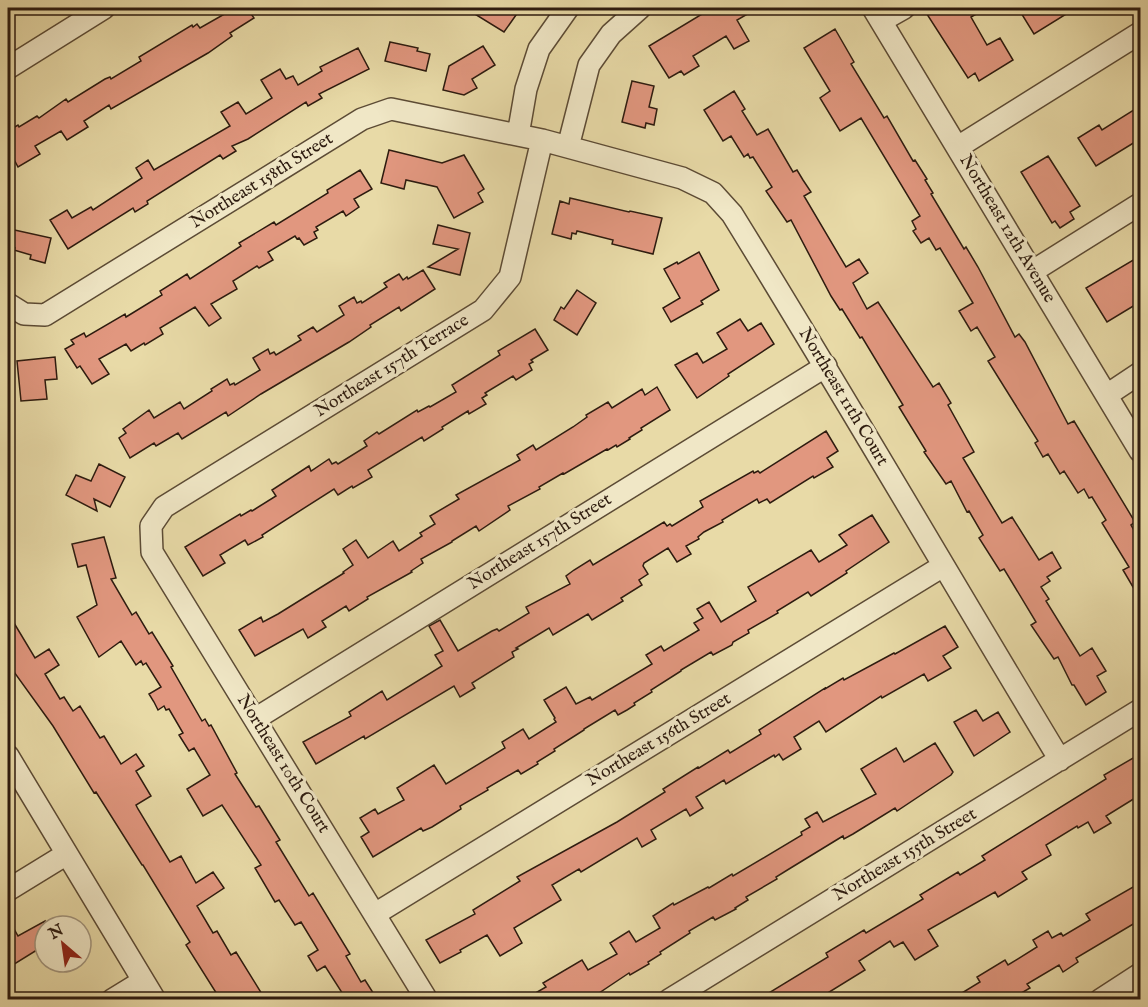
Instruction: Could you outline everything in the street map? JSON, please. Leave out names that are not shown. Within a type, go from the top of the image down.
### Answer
[{"type":"street","points":[[8,68],[104,8]]},
{"type":"street","points":[[518,135],[526,89],[539,49],[568,8]]},
{"type":"street","points":[[568,147],[589,65],[611,34],[640,8]]},
{"type":"street","points":[[877,14],[904,8]]},
{"type":"street","name":"Northeast 12th Avenue","points":[[877,14],[1140,451]]},
{"type":"street","points":[[958,147],[1140,33]]},
{"type":"street","name":"Northeast 158th Street","points":[[16,309],[45,315],[362,119],[391,109],[542,140]]},
{"type":"street","name":"Northeast 11th Court","points":[[542,140],[682,178],[713,193],[732,214],[826,366],[1060,760]]},
{"type":"street","name":"Northeast 157th Terrace","points":[[151,526],[164,507],[483,310],[510,277],[542,140]]},
{"type":"street","points":[[1033,271],[1140,204]]},
{"type":"street","name":"Northeast 157th Street","points":[[255,719],[826,366]]},
{"type":"street","points":[[1107,395],[1140,374]]},
{"type":"street","name":"Northeast 10th Court","points":[[151,526],[152,552],[427,999]]},
{"type":"street","name":"Northeast 156th Street","points":[[375,914],[943,566]]},
{"type":"street","name":"Northeast 155th Street","points":[[669,999],[1140,710]]},
{"type":"street","points":[[8,756],[65,855],[154,999]]},
{"type":"street","points":[[8,890],[65,855]]},
{"type":"street","points":[[1100,999],[1140,974]]},
{"type":"street","points":[[112,999],[143,981]]},
{"type":"building","points":[[235,8],[247,8],[254,18],[230,33],[232,36],[208,53],[111,109],[109,105],[84,121],[88,127],[67,140],[61,131],[35,146],[40,154],[18,167],[8,148],[8,131],[37,116],[39,118],[66,99],[68,102],[105,79],[110,77],[111,79],[141,61],[139,57],[192,25],[193,27],[197,24],[200,28]]},
{"type":"building","points":[[465,8],[521,8],[504,32]]},
{"type":"building","points":[[712,8],[758,8],[737,20],[749,41],[734,49],[726,36],[693,56],[699,66],[684,75],[681,71],[669,78],[649,46]]},
{"type":"building","points":[[923,8],[987,8],[971,17],[987,45],[1000,38],[1013,60],[979,81],[975,73],[968,78]]},
{"type":"building","points":[[1018,8],[1076,8],[1034,34]]},
{"type":"building","points":[[835,29],[854,62],[851,64],[884,118],[887,116],[913,161],[915,160],[927,179],[925,180],[933,193],[931,194],[964,249],[966,247],[978,267],[1015,337],[1019,334],[1025,342],[1068,424],[1074,421],[1135,522],[1131,525],[1140,541],[1140,599],[1123,570],[1129,567],[1102,523],[1106,520],[1092,497],[1089,498],[1084,489],[1078,493],[1064,471],[1060,474],[1048,454],[1043,457],[1035,443],[1038,441],[988,361],[995,357],[977,327],[971,331],[959,311],[973,303],[940,248],[936,250],[929,238],[921,243],[913,231],[916,229],[912,221],[920,216],[861,118],[840,131],[820,98],[830,91],[804,48]]},
{"type":"building","points":[[390,42],[418,48],[417,51],[430,54],[426,71],[385,61]]},
{"type":"building","points":[[483,46],[495,65],[472,79],[477,88],[464,95],[443,90],[449,66]]},
{"type":"building","points":[[358,48],[369,69],[319,94],[322,98],[308,106],[306,102],[248,139],[232,146],[236,151],[223,159],[220,155],[147,201],[148,204],[135,212],[133,208],[68,249],[50,220],[67,210],[72,218],[91,207],[93,210],[142,178],[136,168],[148,160],[154,170],[230,126],[221,112],[238,102],[246,114],[272,98],[261,80],[280,69],[286,79],[293,76],[298,85],[322,71],[320,67]]},
{"type":"building","points":[[632,81],[654,86],[649,107],[657,109],[654,125],[646,123],[645,128],[622,122]]},
{"type":"building","points":[[734,91],[745,109],[742,111],[757,135],[768,129],[793,172],[797,170],[811,192],[804,196],[846,267],[859,259],[868,273],[853,283],[867,309],[878,302],[933,387],[939,383],[951,403],[948,405],[974,452],[963,458],[1002,523],[1012,517],[1039,560],[1052,552],[1061,568],[1047,577],[1050,581],[1041,587],[1049,599],[1046,601],[1080,656],[1092,648],[1106,671],[1097,676],[1106,692],[1086,705],[1072,685],[1058,657],[1054,659],[1031,625],[1036,622],[1004,569],[1000,571],[979,538],[983,535],[969,511],[967,512],[951,481],[946,484],[924,452],[926,451],[899,407],[903,405],[862,337],[860,338],[831,296],[791,220],[787,222],[766,191],[772,187],[753,157],[750,158],[748,154],[744,157],[731,136],[723,141],[704,110]]},
{"type":"building","points":[[1140,106],[1140,139],[1096,166],[1078,138],[1099,125],[1102,130]]},
{"type":"building","points":[[389,150],[442,163],[464,155],[484,189],[478,193],[483,202],[454,218],[437,187],[406,180],[404,189],[381,183]]},
{"type":"building","points":[[1048,156],[1080,206],[1070,212],[1074,219],[1060,228],[1055,221],[1052,223],[1021,172]]},
{"type":"building","points":[[360,170],[372,189],[354,199],[359,207],[346,216],[343,211],[316,227],[318,230],[314,232],[317,238],[304,245],[295,236],[268,252],[273,260],[259,268],[257,266],[233,281],[237,289],[211,304],[221,318],[209,326],[195,307],[160,328],[163,334],[145,345],[144,343],[131,351],[126,344],[99,359],[109,374],[92,384],[80,366],[77,368],[65,349],[74,344],[71,340],[84,333],[86,337],[125,314],[126,317],[162,295],[160,291],[187,274],[190,279],[241,246],[239,243],[274,222],[276,225]]},
{"type":"building","points":[[570,198],[662,218],[653,254],[612,244],[613,240],[577,231],[576,234],[572,233],[571,239],[552,234],[560,201],[569,204]]},
{"type":"building","points":[[438,225],[470,233],[460,275],[428,267],[458,249],[433,244]]},
{"type":"building","points":[[10,229],[51,238],[45,263],[30,259],[31,255],[8,246]]},
{"type":"building","points":[[699,252],[719,290],[701,301],[703,304],[671,322],[663,308],[680,298],[664,269]]},
{"type":"building","points":[[1140,256],[1140,302],[1107,322],[1086,288]]},
{"type":"building","points":[[423,270],[435,289],[401,311],[399,307],[370,325],[371,327],[349,342],[228,416],[226,412],[182,439],[178,433],[156,446],[154,443],[130,458],[119,438],[126,433],[123,429],[149,410],[154,418],[180,402],[184,409],[227,379],[230,385],[234,383],[235,385],[260,370],[253,358],[268,349],[270,354],[274,352],[276,355],[301,340],[298,336],[313,327],[317,332],[344,315],[339,306],[354,297],[357,303],[361,301],[362,303],[387,287],[384,283],[399,274],[403,280]]},
{"type":"building","points":[[577,290],[596,303],[577,335],[554,320],[561,307],[564,309]]},
{"type":"building","points":[[740,319],[748,331],[761,323],[774,344],[728,374],[729,376],[697,398],[675,365],[697,353],[703,363],[727,349],[717,333]]},
{"type":"building","points":[[535,329],[548,350],[531,360],[533,362],[529,364],[532,370],[516,380],[513,376],[485,393],[487,395],[482,398],[486,404],[469,414],[468,411],[424,441],[422,437],[368,470],[372,477],[338,495],[334,489],[262,535],[263,537],[248,545],[245,540],[220,555],[225,563],[203,576],[185,547],[240,514],[241,516],[252,511],[276,496],[272,490],[309,466],[311,471],[329,459],[332,464],[336,462],[338,464],[367,446],[364,441],[377,432],[379,434],[417,410],[418,412],[430,407],[456,392],[452,385],[500,355],[498,351]]},
{"type":"building","points":[[55,357],[57,379],[45,380],[47,399],[21,401],[17,361]]},
{"type":"building","points":[[657,387],[670,410],[641,428],[642,430],[630,439],[617,447],[616,445],[607,449],[539,487],[540,489],[508,506],[510,510],[479,531],[476,526],[421,559],[423,563],[412,572],[367,597],[368,599],[349,611],[346,606],[322,621],[326,627],[308,638],[303,629],[255,656],[239,630],[261,617],[263,622],[278,614],[344,573],[353,565],[343,549],[356,540],[368,558],[393,541],[399,551],[422,536],[420,533],[435,524],[430,516],[459,499],[456,495],[520,460],[517,455],[533,445],[536,450],[608,402],[612,408],[642,389],[645,395]]},
{"type":"building","points":[[826,431],[838,451],[827,458],[833,467],[814,478],[813,476],[770,503],[767,499],[759,503],[757,499],[722,520],[723,522],[704,532],[698,537],[699,539],[686,546],[691,554],[677,562],[668,548],[644,563],[643,566],[648,574],[639,580],[642,585],[621,598],[623,601],[592,620],[588,614],[553,635],[549,628],[516,648],[518,649],[512,652],[514,657],[472,683],[475,688],[460,697],[454,686],[365,739],[364,736],[316,764],[303,742],[351,716],[349,712],[382,691],[387,700],[442,666],[435,655],[443,651],[429,626],[440,620],[458,651],[492,631],[497,629],[499,631],[529,613],[526,607],[570,584],[566,576],[590,560],[593,565],[664,522],[667,526],[670,524],[672,526],[703,507],[700,501],[753,471],[760,473]]},
{"type":"building","points":[[99,464],[125,477],[110,507],[94,499],[97,511],[66,495],[76,475],[91,481]]},
{"type":"building","points":[[872,515],[889,542],[846,571],[847,573],[811,596],[808,592],[777,611],[778,613],[748,630],[749,633],[733,642],[732,645],[713,655],[711,652],[681,670],[627,710],[618,715],[615,710],[584,729],[554,749],[555,751],[537,762],[538,764],[521,774],[518,770],[487,788],[488,790],[460,806],[461,809],[432,827],[423,831],[421,828],[373,857],[361,837],[369,832],[360,818],[375,809],[378,814],[404,800],[397,788],[434,765],[446,784],[505,748],[502,742],[523,729],[529,739],[556,722],[544,700],[566,687],[576,704],[590,697],[592,700],[652,664],[646,655],[661,646],[664,651],[699,630],[694,623],[703,618],[697,609],[709,602],[721,622],[756,601],[748,587],[811,550],[819,562],[847,545],[839,535]]},
{"type":"building","points":[[104,537],[116,578],[111,579],[132,615],[136,612],[149,634],[152,632],[202,721],[205,719],[209,726],[211,725],[237,773],[235,774],[256,807],[259,806],[280,840],[276,842],[309,896],[313,893],[350,954],[346,956],[361,982],[365,980],[377,999],[346,999],[325,966],[317,971],[308,956],[318,950],[301,922],[295,925],[279,900],[275,902],[255,868],[261,865],[222,805],[203,816],[187,789],[210,775],[194,748],[189,751],[179,735],[183,733],[169,709],[166,710],[164,706],[158,710],[149,694],[161,687],[146,663],[143,665],[141,661],[136,665],[121,641],[99,657],[77,617],[97,605],[86,565],[78,567],[72,544]]},
{"type":"building","points":[[8,613],[35,658],[49,649],[59,665],[45,674],[60,699],[64,697],[73,711],[80,706],[100,738],[104,736],[121,764],[136,754],[144,766],[136,771],[151,796],[136,805],[138,809],[170,862],[181,856],[196,883],[213,872],[224,888],[197,906],[213,933],[217,931],[231,955],[236,952],[265,999],[220,999],[186,945],[190,942],[143,865],[96,792],[94,793],[53,726],[14,672],[8,658]]},
{"type":"building","points":[[945,626],[958,647],[943,656],[951,668],[928,681],[924,674],[882,698],[881,696],[826,732],[819,721],[794,737],[801,749],[783,760],[779,754],[775,757],[774,755],[726,784],[724,780],[696,797],[703,808],[690,816],[686,809],[651,830],[656,839],[642,847],[637,838],[581,872],[579,869],[552,885],[561,900],[514,928],[522,943],[500,956],[487,935],[440,963],[426,940],[475,914],[473,910],[520,881],[517,877],[617,822],[665,792],[663,789],[698,767],[728,750],[730,753],[761,734],[759,730],[825,688],[895,654]]},
{"type":"building","points":[[976,710],[983,721],[998,712],[1010,732],[974,756],[954,722]]},
{"type":"building","points":[[935,743],[953,772],[897,811],[895,808],[789,869],[776,877],[777,879],[746,897],[748,900],[736,909],[715,920],[713,917],[689,931],[690,933],[660,952],[661,954],[648,962],[649,964],[630,975],[629,973],[590,999],[525,999],[546,987],[543,983],[582,960],[588,970],[617,954],[610,943],[629,931],[636,942],[660,928],[653,916],[673,903],[674,905],[709,888],[732,874],[733,876],[802,835],[801,832],[810,827],[805,819],[817,812],[823,822],[876,794],[861,769],[896,748],[904,762]]},
{"type":"building","points":[[1140,754],[1140,795],[1106,816],[1111,823],[1094,833],[1088,822],[1046,845],[1051,855],[1022,872],[1027,879],[998,897],[995,892],[928,930],[938,946],[915,960],[903,942],[894,947],[890,941],[859,961],[865,970],[818,999],[759,999],[828,957],[826,953],[864,930],[866,933],[923,899],[920,895],[958,872],[960,875],[985,860],[982,856],[1106,779],[1104,775]]},
{"type":"building","points":[[1140,883],[1140,920],[1076,958],[1078,962],[1063,972],[1059,965],[1027,984],[1030,988],[1011,999],[952,999],[980,982],[977,977],[1005,960],[1008,965],[1037,947],[1033,940],[1048,931],[1052,938],[1061,933],[1063,936],[1090,920],[1086,914]]},
{"type":"building","points":[[8,918],[18,936],[33,928],[33,952],[8,968]]}]
